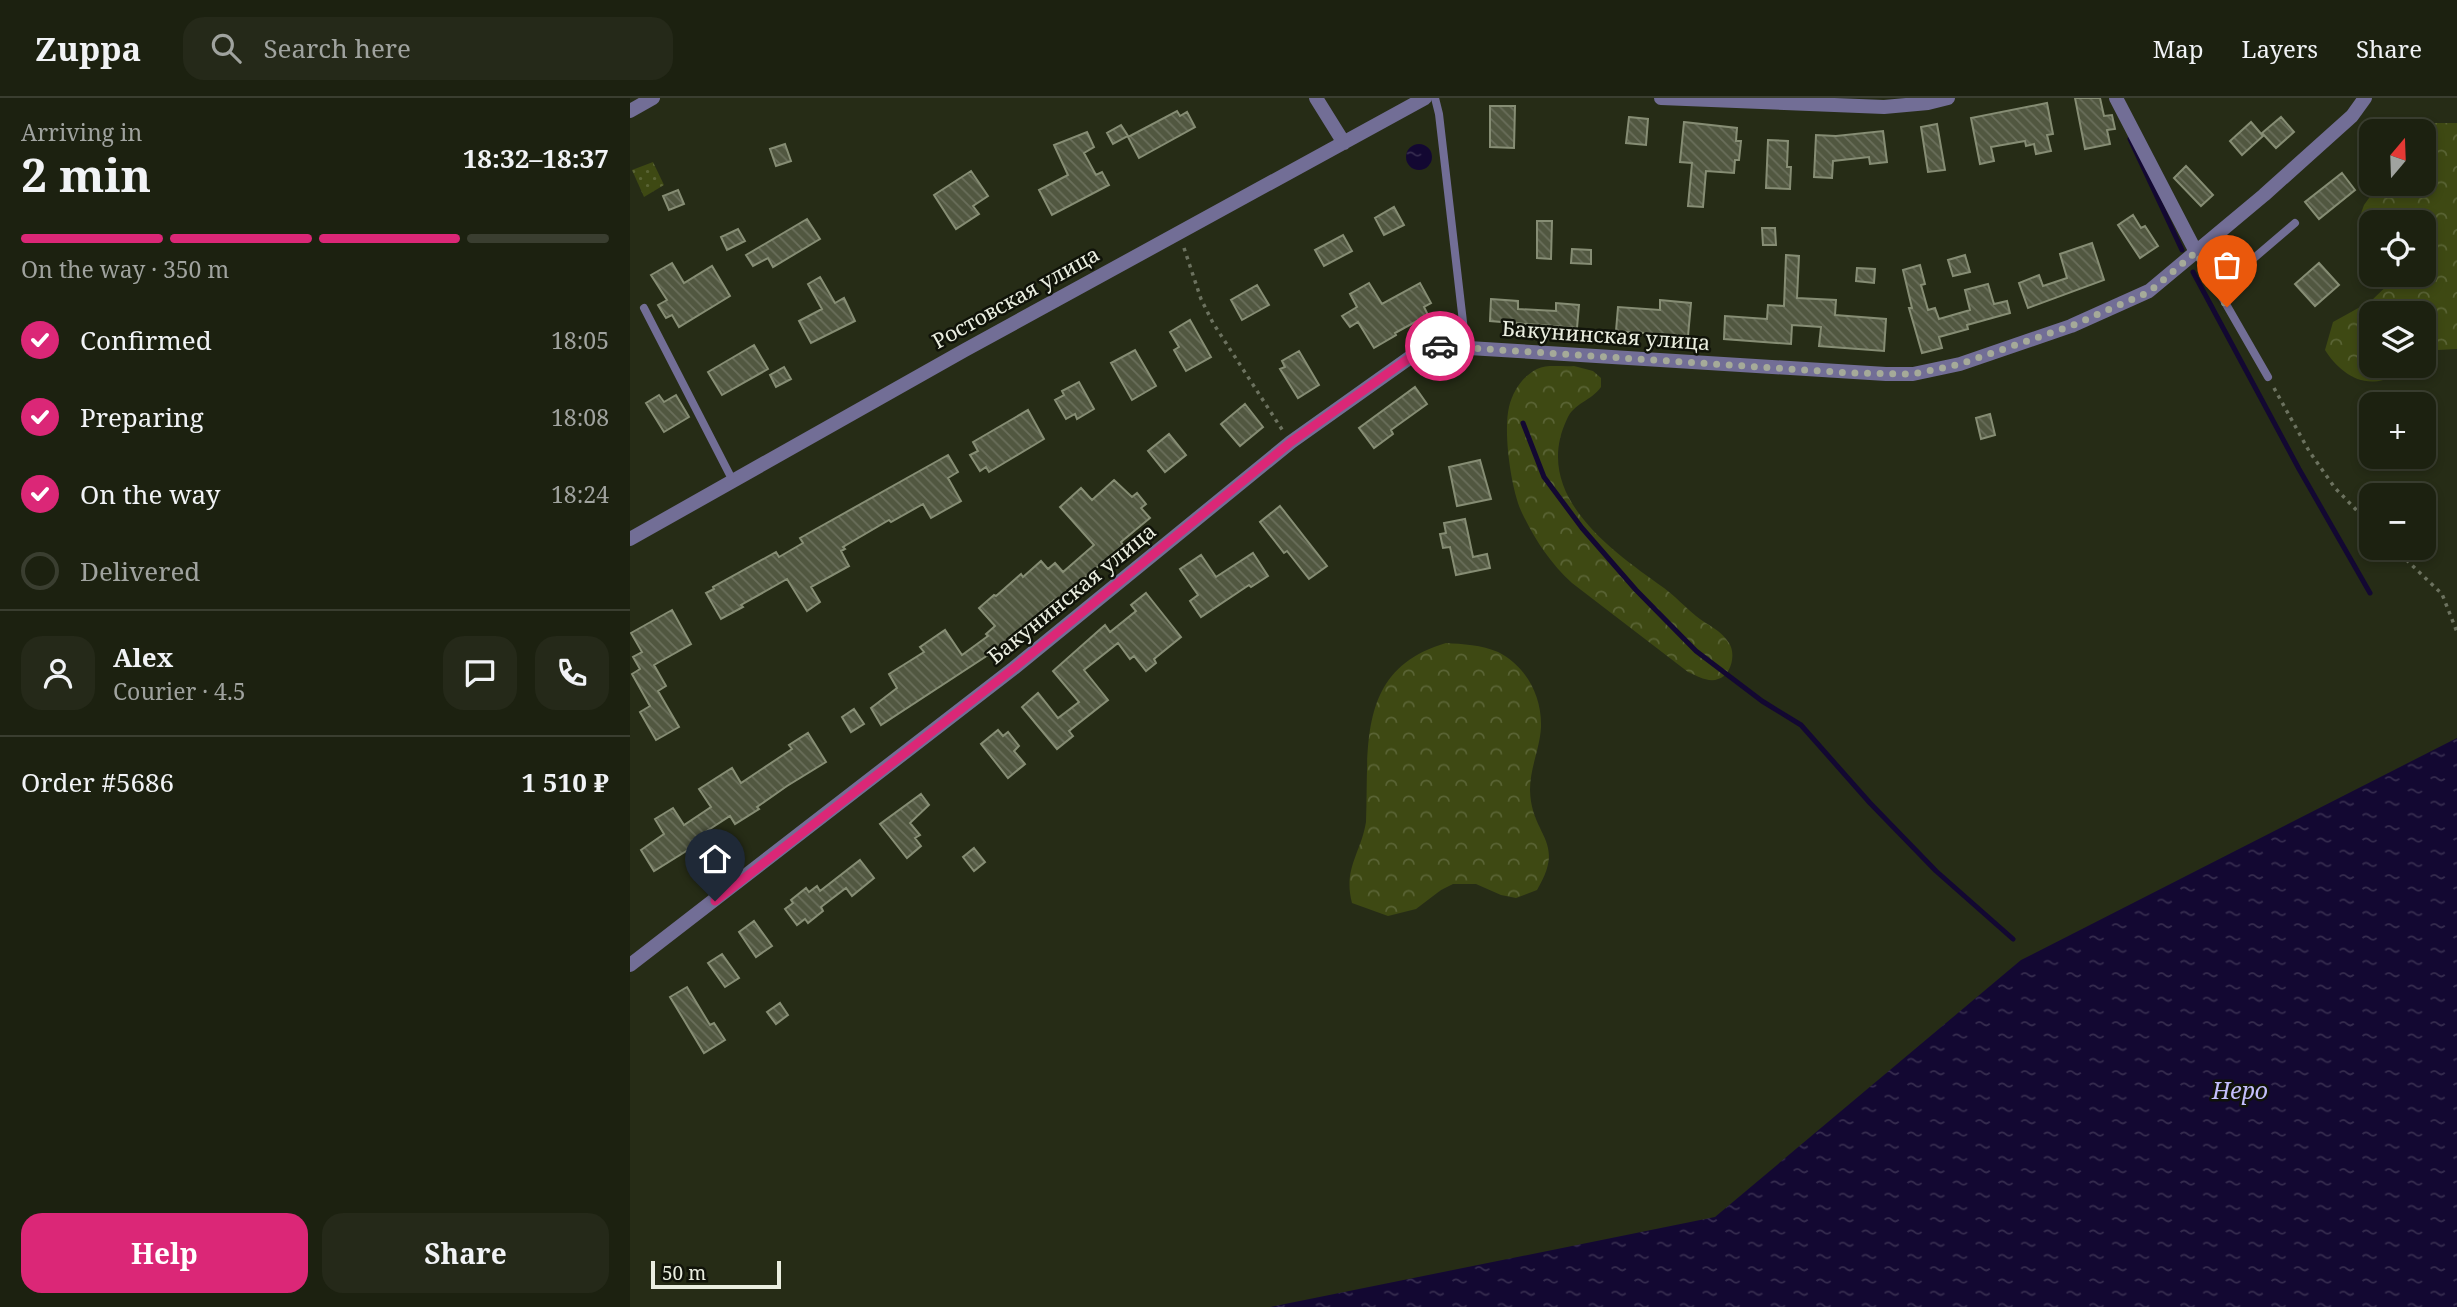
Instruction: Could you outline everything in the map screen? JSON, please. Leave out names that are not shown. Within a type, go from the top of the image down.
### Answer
[{"type":"street","points":[[630,111],[653,98]]},
{"type":"street","points":[[1316,98],[1344,143]]},
{"type":"street","name":"Ростовская улица","points":[[630,539],[965,349],[1425,98]]},
{"type":"street","points":[[1661,98],[1839,102],[1884,107],[1928,103],[1948,98]]},
{"type":"street","points":[[2116,98],[2196,252]]},
{"type":"street","name":"Бакунинская улица","points":[[630,965],[1014,668],[1291,442],[1412,356],[1436,346],[1851,373],[1913,374],[1960,364],[2071,326],[2149,292],[2352,116],[2365,98]]},
{"type":"lane","points":[[1434,98],[1439,114],[1466,348]]},
{"type":"lane","points":[[2214,283],[2233,276],[2295,223]]},
{"type":"lane","points":[[2196,252],[2268,377]]},
{"type":"lane","points":[[644,308],[733,481]]},
{"type":"path","points":[[1179,232],[1201,299],[1213,323],[1291,442]]},
{"type":"path","points":[[2268,377],[2309,451],[2335,488],[2359,513]]},
{"type":"path","points":[[2407,560],[2442,594],[2457,632]]},
{"type":"green space","points":[[2436,123],[2457,123],[2457,349],[2436,350],[2436,301],[2371,301],[2386,287],[2436,287],[2436,210],[2362,210],[2370,196],[2436,196]]},
{"type":"green space","points":[[653,162],[664,185],[644,197],[632,170]]},
{"type":"green space","points":[[2359,308],[2359,378],[2386,378],[2374,382],[2357,379],[2336,364],[2325,350],[2333,322]]},
{"type":"green space","points":[[1574,366],[1593,371],[1601,378],[1601,387],[1574,409],[1567,419],[1559,447],[1560,472],[1568,496],[1582,518],[1621,556],[1726,638],[1732,652],[1731,663],[1723,677],[1707,680],[1688,672],[1572,583],[1544,551],[1522,513],[1514,490],[1509,461],[1507,418],[1511,401],[1523,380],[1537,369]]},
{"type":"green space","points":[[1446,643],[1479,646],[1498,652],[1517,665],[1535,693],[1541,727],[1530,790],[1532,806],[1545,839],[1549,860],[1537,890],[1516,898],[1501,895],[1476,884],[1453,884],[1416,909],[1388,916],[1352,903],[1350,891],[1351,871],[1366,822],[1367,766],[1373,714],[1382,691],[1396,671],[1417,655]]},
{"type":"water","points":[[1419,144],[1428,148],[1432,157],[1428,166],[1419,170],[1410,166],[1406,157],[1410,148]]},
{"type":"water","name":"Неро","points":[[2457,738],[2457,1307],[1270,1307],[1715,1217],[2021,960]]},
{"type":"building","points":[[2075,98],[2100,98],[2104,116],[2112,115],[2115,129],[2107,130],[2110,144],[2085,149]]},
{"type":"building","points":[[2047,103],[2053,134],[2047,135],[2051,151],[2036,154],[2034,144],[2026,146],[2025,141],[1991,147],[1994,161],[1980,164],[1971,118]]},
{"type":"building","points":[[1490,106],[1515,106],[1514,148],[1490,147]]},
{"type":"building","points":[[1177,111],[1180,116],[1187,112],[1195,127],[1139,158],[1128,137]]},
{"type":"building","points":[[1629,117],[1648,119],[1646,145],[1626,143]]},
{"type":"building","points":[[2281,117],[2294,132],[2276,148],[2262,133]]},
{"type":"building","points":[[1684,122],[1737,128],[1736,141],[1741,141],[1739,160],[1735,160],[1734,173],[1706,171],[1703,207],[1688,206],[1692,163],[1680,162]]},
{"type":"building","points":[[2251,122],[2263,136],[2242,155],[2230,141]]},
{"type":"building","points":[[1937,124],[1945,170],[1928,172],[1921,127]]},
{"type":"building","points":[[1121,125],[1128,136],[1113,144],[1107,133]]},
{"type":"building","points":[[1883,131],[1887,162],[1870,164],[1869,157],[1833,161],[1832,178],[1814,177],[1816,135],[1836,136]]},
{"type":"building","points":[[1087,132],[1094,147],[1084,153],[1096,175],[1102,172],[1109,185],[1052,215],[1039,190],[1068,175],[1054,145]]},
{"type":"building","points":[[1768,140],[1788,141],[1790,189],[1766,188]]},
{"type":"building","points":[[785,144],[791,161],[776,166],[770,149]]},
{"type":"building","points":[[2186,166],[2213,195],[2201,206],[2174,178]]},
{"type":"building","points":[[971,171],[988,196],[973,206],[979,214],[956,229],[934,195]]},
{"type":"building","points":[[2342,173],[2355,190],[2319,219],[2305,202]]},
{"type":"building","points":[[678,190],[684,204],[669,210],[663,196]]},
{"type":"building","points":[[1394,207],[1404,225],[1384,235],[1375,218]]},
{"type":"building","points":[[2133,215],[2141,228],[2145,226],[2158,246],[2140,258],[2118,225]]},
{"type":"building","points":[[807,219],[820,239],[773,267],[768,258],[753,266],[746,255]]},
{"type":"building","points":[[1537,221],[1552,221],[1551,259],[1537,258]]},
{"type":"building","points":[[1762,228],[1775,228],[1776,245],[1763,245]]},
{"type":"building","points":[[738,229],[745,241],[727,250],[721,237]]},
{"type":"building","points":[[1343,235],[1352,251],[1324,266],[1315,250]]},
{"type":"building","points":[[2092,243],[2104,280],[2028,308],[2019,283],[2039,275],[2043,286],[2067,278],[2060,254]]},
{"type":"building","points":[[1572,249],[1591,250],[1591,264],[1571,263]]},
{"type":"building","points":[[1786,255],[1799,256],[1797,298],[1836,300],[1835,315],[1886,319],[1884,351],[1819,346],[1821,327],[1792,325],[1791,344],[1724,339],[1725,316],[1767,319],[1768,305],[1784,306]]},
{"type":"building","points":[[1965,255],[1970,272],[1953,276],[1948,260]]},
{"type":"building","points":[[672,263],[684,283],[712,266],[730,296],[679,327],[672,315],[666,318],[658,305],[667,300],[651,275]]},
{"type":"building","points":[[2319,263],[2339,285],[2315,306],[2295,284]]},
{"type":"building","points":[[1920,265],[1925,284],[1921,285],[1928,310],[1935,308],[1939,319],[1970,310],[1965,290],[1988,284],[1994,304],[2007,301],[2010,313],[1967,325],[1968,329],[1939,337],[1942,348],[1922,353],[1909,308],[1912,308],[1903,270]]},
{"type":"building","points":[[1857,268],[1875,269],[1874,283],[1856,281]]},
{"type":"building","points":[[820,277],[835,303],[844,298],[855,321],[811,343],[799,321],[822,309],[808,284]]},
{"type":"building","points":[[1369,283],[1382,304],[1420,283],[1431,303],[1424,307],[1428,315],[1374,348],[1358,322],[1350,327],[1342,316],[1357,307],[1350,294]]},
{"type":"building","points":[[1257,285],[1269,305],[1242,320],[1231,300]]},
{"type":"building","points":[[1491,299],[1518,301],[1518,309],[1556,311],[1556,303],[1579,305],[1577,328],[1490,321]]},
{"type":"building","points":[[1660,300],[1691,303],[1688,336],[1616,331],[1618,307],[1660,310]]},
{"type":"building","points":[[1190,320],[1211,357],[1186,371],[1174,350],[1179,347],[1170,332]]},
{"type":"building","points":[[754,345],[768,369],[722,395],[708,372]]},
{"type":"building","points":[[1135,350],[1156,386],[1132,400],[1111,363]]},
{"type":"building","points":[[1299,351],[1319,385],[1298,398],[1280,369],[1285,367],[1282,361]]},
{"type":"building","points":[[784,367],[791,379],[776,387],[770,375]]},
{"type":"building","points":[[1079,382],[1094,409],[1077,419],[1075,414],[1066,419],[1055,400],[1064,395],[1062,391]]},
{"type":"building","points":[[1415,387],[1427,404],[1391,430],[1393,434],[1374,448],[1359,428]]},
{"type":"building","points":[[659,395],[664,402],[676,395],[689,417],[664,432],[646,403]]},
{"type":"building","points":[[1245,404],[1263,427],[1240,446],[1221,424]]},
{"type":"building","points":[[1028,410],[1044,439],[989,472],[986,467],[980,471],[970,455],[978,451],[973,442]]},
{"type":"building","points":[[1990,414],[1995,435],[1981,439],[1976,418]]},
{"type":"building","points":[[1169,434],[1186,455],[1165,472],[1148,451]]},
{"type":"building","points":[[948,455],[958,472],[948,478],[961,501],[931,518],[923,504],[843,547],[845,549],[841,551],[849,566],[811,587],[820,602],[807,611],[787,579],[721,619],[706,593],[714,589],[713,587],[776,552],[779,557],[803,543],[800,538]]},
{"type":"building","points":[[1480,460],[1491,499],[1457,506],[1449,467]]},
{"type":"building","points":[[1114,480],[1132,497],[1137,493],[1146,504],[1141,508],[1150,518],[1121,542],[1123,545],[1107,559],[1056,602],[1054,600],[1008,642],[881,725],[871,708],[897,688],[889,674],[924,652],[920,647],[945,630],[962,655],[988,636],[986,634],[995,626],[979,608],[994,595],[1021,574],[1023,577],[1041,561],[1048,569],[1055,563],[1063,572],[1094,545],[1060,507],[1081,488],[1092,500]]},
{"type":"building","points":[[1280,506],[1327,566],[1309,579],[1260,522]]},
{"type":"building","points":[[1465,519],[1473,557],[1487,554],[1490,568],[1456,575],[1450,547],[1443,548],[1440,534],[1446,533],[1444,523]]},
{"type":"building","points":[[1253,553],[1268,576],[1251,587],[1249,585],[1201,617],[1190,601],[1198,595],[1180,569],[1201,555],[1216,577]]},
{"type":"building","points":[[1146,593],[1181,637],[1154,659],[1156,663],[1146,671],[1134,656],[1130,659],[1118,643],[1084,670],[1108,700],[1069,731],[1073,736],[1057,749],[1022,707],[1038,693],[1058,718],[1079,702],[1053,671],[1105,625],[1110,632],[1136,611],[1131,605]]},
{"type":"building","points":[[672,610],[691,644],[654,665],[666,686],[658,691],[679,727],[656,740],[640,712],[650,706],[632,674],[640,669],[633,657],[642,652],[631,633]]},
{"type":"building","points":[[854,709],[864,724],[851,732],[842,717]]},
{"type":"building","points":[[998,730],[1003,736],[1008,732],[1019,746],[1014,751],[1025,764],[1008,778],[981,744]]},
{"type":"building","points":[[808,733],[826,762],[787,786],[735,824],[730,816],[693,840],[696,845],[654,871],[641,850],[664,834],[655,819],[673,808],[684,825],[711,807],[699,789],[732,768],[741,783],[792,749],[789,745]]},
{"type":"building","points":[[921,794],[929,805],[910,823],[920,835],[915,838],[921,846],[907,858],[880,824]]},
{"type":"building","points":[[974,848],[985,862],[974,871],[963,857]]},
{"type":"building","points":[[860,860],[874,878],[852,896],[846,888],[821,907],[823,911],[808,923],[805,919],[797,925],[785,909],[793,903],[791,900],[806,888],[809,892],[817,886],[820,891]]},
{"type":"building","points":[[754,921],[772,946],[756,957],[739,932]]},
{"type":"building","points":[[722,954],[739,978],[725,987],[708,963]]},
{"type":"building","points":[[687,987],[710,1025],[714,1023],[725,1040],[704,1053],[670,997]]},
{"type":"building","points":[[780,1003],[788,1015],[776,1024],[767,1012]]},
{"type":"waterway","points":[[2130,139],[2182,250]]},
{"type":"waterway","points":[[2193,272],[2299,469],[2370,593]]},
{"type":"waterway","points":[[1523,423],[1544,477],[1582,528],[1636,590],[1696,651],[1762,701],[1801,725],[1870,803],[1936,871],[2013,939]]},
{"type":"way so far","points":[[1440,346],[1851,373],[1913,374],[1960,364],[2071,326],[2149,292],[2196,252],[2227,307]]},
{"type":"route","points":[[715,901],[1014,668],[1291,442],[1412,356],[1440,346]]}]
